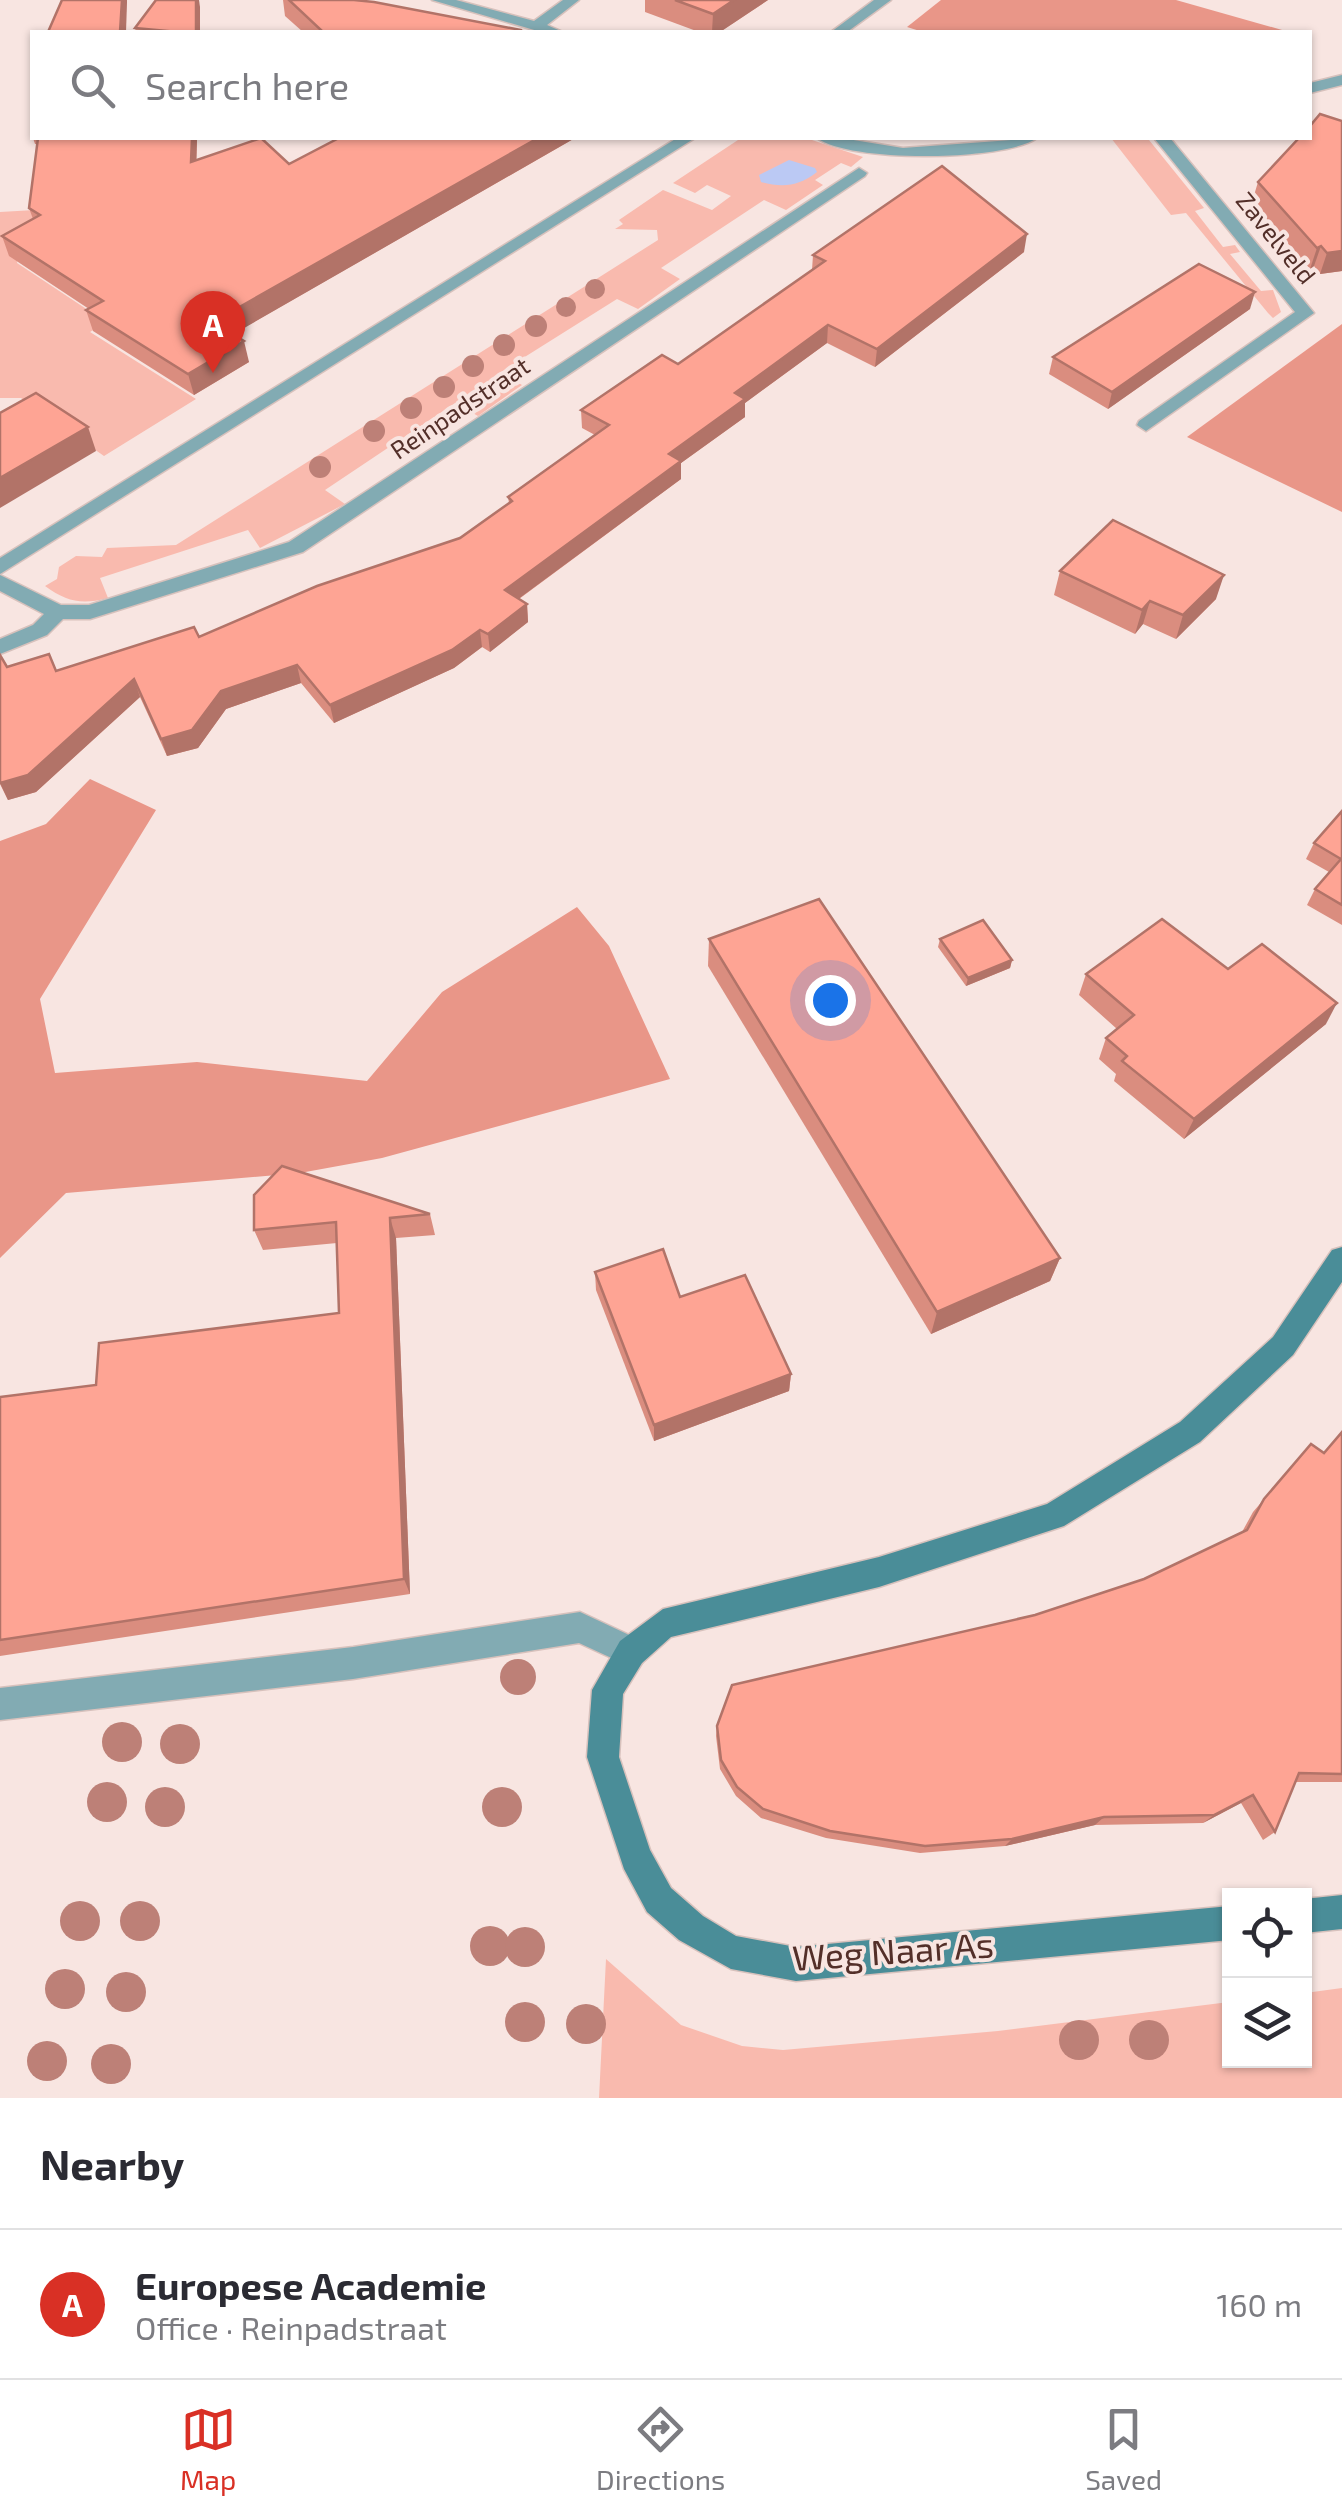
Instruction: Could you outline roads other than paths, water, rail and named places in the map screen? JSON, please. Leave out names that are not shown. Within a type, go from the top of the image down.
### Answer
[{"type":"main road","name":"Weg Naar As","points":[[1222,1924],[796,1964],[731,1952],[691,1928],[659,1900],[636,1857],[603,1758],[608,1690],[631,1652],[663,1624],[879,1572],[1054,1516],[1190,1432],[1283,1346],[1342,1259]]},
{"type":"main road","points":[[1312,1915],[1342,1912]]},
{"type":"street","points":[[439,0],[551,30]]},
{"type":"street","points":[[538,25],[572,0]]},
{"type":"street","points":[[841,30],[884,0]]},
{"type":"street","points":[[1312,88],[1342,80]]},
{"type":"street","points":[[0,567],[685,140]]},
{"type":"street","points":[[832,140],[879,154],[926,154],[1017,140]]},
{"type":"street","name":"Zavelveld","points":[[1146,425],[1305,313],[1164,140]]},
{"type":"street","name":"Reinpadstraat","points":[[0,647],[40,630],[58,612],[90,612],[296,548],[859,173]]},
{"type":"street","points":[[0,582],[58,612]]},
{"type":"street","points":[[0,1704],[353,1664],[580,1627],[631,1652]]},
{"type":"water","points":[[789,160],[817,172],[790,184],[761,182],[759,175]]},
{"type":"place","name":"Europese Academie","points":[[213,373]]}]
